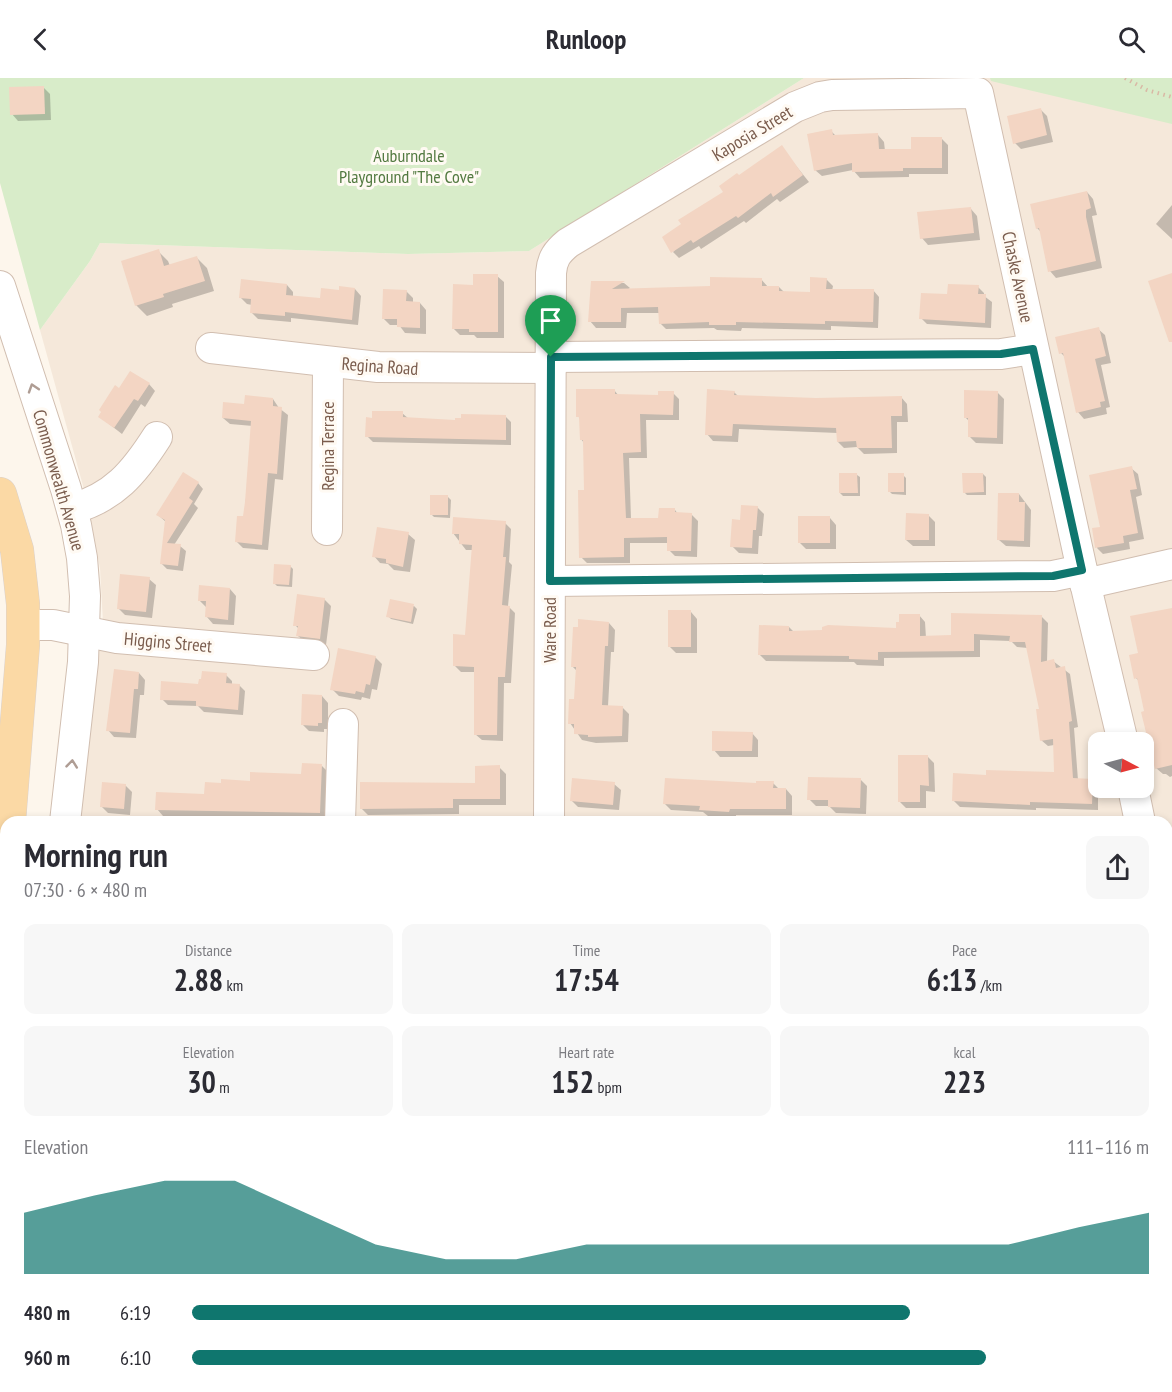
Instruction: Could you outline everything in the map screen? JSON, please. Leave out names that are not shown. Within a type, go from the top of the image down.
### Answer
[{"type":"main road","points":[[0,494],[17,550],[24,625],[9,816]]},
{"type":"street","name":"Kaposia Street","points":[[553,259],[568,243],[807,101],[832,95],[978,93]]},
{"type":"street","name":"Chaske Avenue","points":[[978,93],[1033,349],[1121,732]]},
{"type":"street","name":"Ware Road","points":[[549,816],[551,273],[553,259]]},
{"type":"street","name":"Commonwealth Avenue","points":[[0,286],[72,509],[83,576],[85,631],[66,816]]},
{"type":"street","name":"Regina Road","points":[[211,348],[328,362],[423,369],[551,363],[1001,354],[1033,349]]},
{"type":"street","name":"Regina Terrace","points":[[327,530],[328,362]]},
{"type":"street","points":[[72,509],[100,499],[123,482],[157,437]]},
{"type":"street","points":[[550,581],[1084,577],[1172,564]]},
{"type":"street","name":"Higgins Street","points":[[24,625],[53,625],[117,638],[314,655]]},
{"type":"street","points":[[340,816],[343,724]]},
{"type":"street","points":[[1135,798],[1139,816]]},
{"type":"path","points":[[1125,78],[1147,90],[1172,97]]},
{"type":"shaded area","points":[[804,78],[1000,78],[1172,120],[1172,816],[72,816],[103,623],[100,568],[85,493],[40,330],[90,261],[100,243],[408,254],[529,251]]},
{"type":"green space","name":"Auburndale Playground \"The Cove\"","points":[[0,78],[804,78],[529,251],[408,254],[100,243],[90,261],[40,330],[0,183]]},
{"type":"green space","points":[[990,78],[1172,78],[1172,124],[991,81]]},
{"type":"building","points":[[44,86],[45,114],[10,115],[9,87]]},
{"type":"building","points":[[1041,108],[1047,135],[1013,144],[1007,116]]},
{"type":"building","points":[[832,129],[833,135],[878,133],[879,149],[911,149],[911,137],[942,137],[942,168],[852,172],[852,163],[814,171],[807,134]]},
{"type":"building","points":[[782,145],[803,175],[773,197],[771,193],[738,218],[736,216],[693,243],[691,240],[671,253],[662,237],[681,224],[678,220],[723,192],[719,186],[737,173],[739,175]]},
{"type":"building","points":[[1087,191],[1091,208],[1086,210],[1086,217],[1096,261],[1048,272],[1039,228],[1036,229],[1030,204]]},
{"type":"building","points":[[971,207],[974,233],[920,239],[917,212]]},
{"type":"building","points":[[159,249],[164,266],[197,256],[205,281],[163,294],[164,297],[135,306],[121,261]]},
{"type":"building","points":[[1172,273],[1172,342],[1169,342],[1148,281]]},
{"type":"building","points":[[473,274],[498,274],[498,332],[469,332],[469,329],[452,329],[453,284],[473,285]]},
{"type":"building","points":[[710,277],[762,278],[762,286],[779,286],[779,291],[810,292],[810,277],[827,278],[826,289],[874,289],[873,322],[659,324],[658,307],[621,308],[621,322],[588,322],[591,281],[625,281],[612,289],[710,286]]},
{"type":"building","points":[[241,279],[287,284],[286,295],[320,298],[321,288],[339,290],[339,286],[355,288],[352,320],[285,312],[285,316],[250,313],[251,299],[239,298]]},
{"type":"building","points":[[948,284],[979,285],[978,294],[986,294],[985,323],[919,319],[921,293],[947,294]]},
{"type":"building","points":[[383,289],[407,290],[406,301],[420,302],[420,328],[397,327],[397,319],[382,319]]},
{"type":"building","points":[[1099,327],[1106,356],[1095,359],[1105,401],[1100,402],[1101,407],[1076,413],[1063,353],[1059,354],[1055,337]]},
{"type":"building","points":[[130,371],[150,383],[138,401],[134,399],[114,428],[98,417],[101,412],[99,410],[115,385],[119,388]]},
{"type":"building","points":[[576,389],[615,389],[615,394],[658,395],[658,391],[674,391],[673,415],[640,414],[641,452],[623,453],[626,518],[658,518],[659,508],[675,508],[675,512],[692,513],[691,551],[667,551],[667,537],[624,538],[624,557],[579,558],[578,490],[584,490],[583,440],[580,440],[579,417],[576,417]]},
{"type":"building","points":[[707,389],[735,391],[734,395],[816,398],[902,396],[902,416],[891,416],[892,448],[857,448],[856,441],[837,442],[836,428],[733,424],[732,436],[705,435]]},
{"type":"building","points":[[964,390],[998,391],[997,438],[968,437],[968,418],[964,418]]},
{"type":"building","points":[[245,395],[273,398],[273,406],[282,407],[277,474],[268,473],[262,545],[235,542],[237,516],[243,516],[245,502],[251,421],[222,418],[223,402],[244,404]]},
{"type":"building","points":[[372,411],[403,411],[403,417],[455,420],[455,418],[461,418],[461,414],[506,415],[506,440],[365,437],[366,417],[372,418]]},
{"type":"building","points":[[1132,466],[1137,489],[1130,490],[1138,533],[1123,536],[1124,543],[1095,548],[1092,528],[1100,527],[1089,475]]},
{"type":"building","points":[[183,472],[199,482],[189,498],[193,501],[167,543],[181,544],[178,566],[160,564],[165,520],[156,515]]},
{"type":"building","points":[[839,473],[857,473],[858,493],[839,493]]},
{"type":"building","points":[[888,473],[904,473],[904,492],[888,492]]},
{"type":"building","points":[[962,473],[983,473],[984,492],[963,493]]},
{"type":"building","points":[[998,493],[1019,493],[1019,502],[1025,502],[1024,541],[997,540]]},
{"type":"building","points":[[430,495],[448,495],[448,515],[430,515]]},
{"type":"building","points":[[741,505],[758,506],[752,548],[730,547],[732,519],[740,520]]},
{"type":"building","points":[[906,513],[929,514],[929,540],[905,540]]},
{"type":"building","points":[[798,516],[830,516],[830,543],[798,543]]},
{"type":"building","points":[[453,517],[506,521],[502,605],[510,606],[505,677],[498,677],[497,735],[474,735],[474,667],[453,666],[453,634],[465,635],[472,545],[459,544],[459,534],[452,534]]},
{"type":"building","points":[[377,527],[409,532],[403,567],[386,563],[386,559],[372,557]]},
{"type":"building","points":[[274,564],[291,565],[289,585],[273,584]]},
{"type":"building","points":[[120,574],[150,577],[146,612],[117,609]]},
{"type":"building","points":[[199,585],[230,588],[228,620],[205,617],[206,601],[198,601]]},
{"type":"building","points":[[297,594],[325,598],[320,639],[296,636],[298,626],[293,626]]},
{"type":"building","points":[[390,599],[414,604],[411,622],[386,617]]},
{"type":"building","points":[[1172,608],[1172,765],[1155,769],[1154,732],[1146,732],[1137,678],[1134,679],[1129,655],[1138,653],[1130,616]]},
{"type":"building","points":[[668,610],[691,610],[691,647],[668,647]]},
{"type":"building","points":[[951,613],[1042,615],[1041,662],[1054,659],[1056,668],[1065,666],[1072,721],[1069,722],[1073,778],[1088,779],[1088,798],[1092,798],[1092,804],[1030,802],[1030,805],[952,801],[953,773],[986,775],[986,770],[1054,772],[1053,739],[1040,741],[1036,709],[1039,709],[1025,642],[1009,642],[1010,636],[974,634],[974,651],[878,652],[878,660],[849,659],[849,656],[758,655],[759,625],[789,626],[789,631],[822,630],[822,627],[828,625],[896,628],[899,614],[920,614],[920,636],[951,635]]},
{"type":"building","points":[[578,619],[609,622],[608,646],[605,646],[602,705],[623,706],[622,736],[588,737],[588,735],[574,734],[574,724],[568,724],[569,699],[574,699],[576,667],[571,667],[573,627],[578,627]]},
{"type":"building","points":[[338,648],[376,656],[370,685],[366,684],[364,693],[330,690]]},
{"type":"building","points":[[114,669],[139,672],[138,689],[134,689],[130,733],[106,731]]},
{"type":"building","points":[[202,671],[227,673],[226,683],[240,684],[238,710],[196,706],[196,701],[160,700],[161,681],[198,684]]},
{"type":"building","points":[[302,694],[322,695],[322,723],[318,723],[318,726],[301,725]]},
{"type":"building","points":[[712,731],[753,732],[752,751],[712,751]]},
{"type":"building","points":[[898,755],[928,755],[929,786],[920,785],[920,802],[898,802]]},
{"type":"building","points":[[302,763],[322,764],[320,813],[155,810],[156,792],[204,794],[205,782],[221,783],[221,779],[250,781],[250,772],[301,774]]},
{"type":"building","points":[[500,765],[500,799],[453,799],[453,808],[360,809],[360,782],[475,783],[475,766]]},
{"type":"building","points":[[808,777],[861,778],[860,808],[828,807],[828,800],[807,800]]},
{"type":"building","points":[[572,778],[615,782],[613,805],[570,801]]},
{"type":"building","points":[[665,778],[756,783],[756,781],[774,781],[773,788],[786,788],[786,809],[730,809],[729,812],[699,810],[700,806],[663,804]]},
{"type":"building","points":[[102,782],[126,784],[124,809],[100,807]]},
{"type":"route","points":[[1033,349],[1082,570],[1053,576],[550,581],[551,357],[1001,354],[1033,349]]}]
